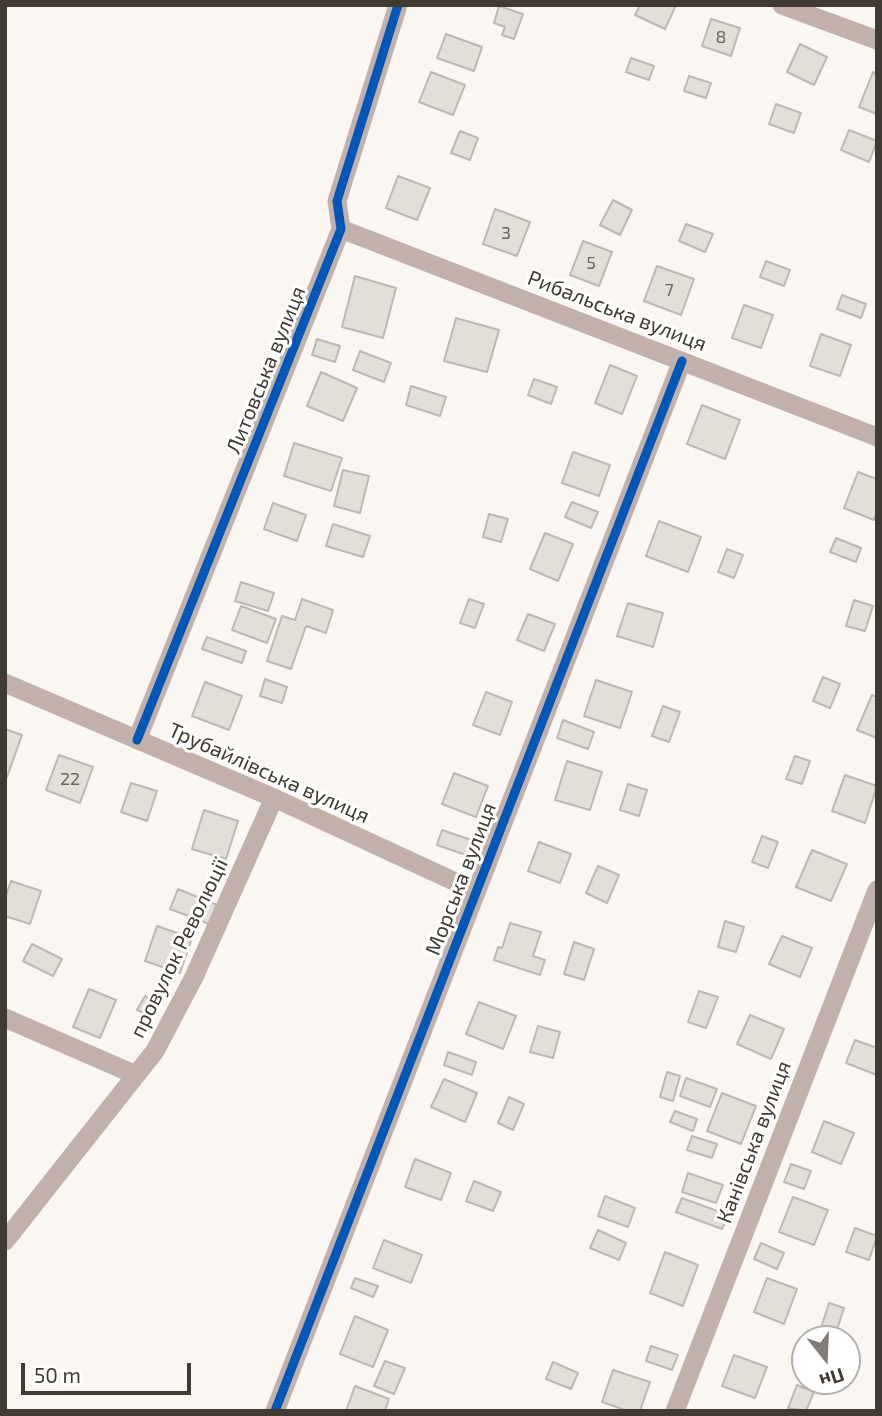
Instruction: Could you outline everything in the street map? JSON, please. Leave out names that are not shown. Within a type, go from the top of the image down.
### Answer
[{"type":"street","name":"Литовська вулиця","points":[[137,740],[341,229],[337,201],[398,5]]},
{"type":"street","points":[[782,5],[877,40]]},
{"type":"street","name":"Рибальська вулиця","points":[[341,229],[877,437]]},
{"type":"street","name":"Морська вулиця","points":[[275,1411],[682,360]]},
{"type":"street","name":"Трубайлівська вулиця","points":[[5,683],[274,798],[475,891]]},
{"type":"street","name":"провулок Революції","points":[[5,1241],[162,1039],[194,977],[274,798]]},
{"type":"street","name":"Канівська вулиця","points":[[676,1411],[877,890]]},
{"type":"street","points":[[5,1018],[136,1075]]},
{"type":"building","points":[[640,5],[676,5],[665,29],[635,15]]},
{"type":"building","points":[[499,6],[523,14],[514,39],[502,35],[505,27],[494,23]]},
{"type":"building","points":[[711,19],[740,28],[731,56],[702,46]]},
{"type":"building","points":[[446,34],[482,47],[474,71],[437,58]]},
{"type":"building","points":[[800,44],[827,57],[814,85],[787,72]]},
{"type":"building","points":[[631,58],[654,66],[649,80],[626,72]]},
{"type":"building","points":[[431,72],[465,85],[453,115],[419,102]]},
{"type":"building","points":[[873,72],[877,74],[877,114],[859,107]]},
{"type":"building","points":[[689,76],[711,83],[706,98],[684,91]]},
{"type":"building","points":[[776,104],[801,113],[794,133],[769,124]]},
{"type":"building","points":[[849,130],[877,141],[869,162],[841,150]]},
{"type":"building","points":[[460,131],[478,138],[470,160],[451,153]]},
{"type":"building","points":[[398,176],[430,188],[417,220],[386,208]]},
{"type":"building","points":[[613,200],[632,210],[620,235],[600,225]]},
{"type":"building","points":[[495,209],[530,222],[517,256],[483,244]]},
{"type":"building","points":[[686,224],[713,234],[705,252],[679,241]]},
{"type":"building","points":[[583,241],[612,252],[599,286],[570,275]]},
{"type":"building","points":[[766,261],[790,270],[784,286],[760,277]]},
{"type":"building","points":[[657,266],[694,279],[681,315],[644,301]]},
{"type":"building","points":[[355,276],[396,288],[383,338],[342,327]]},
{"type":"building","points":[[842,295],[866,304],[861,318],[837,309]]},
{"type":"building","points":[[744,305],[773,315],[761,348],[732,338]]},
{"type":"building","points":[[456,318],[499,330],[487,372],[444,361]]},
{"type":"building","points":[[821,334],[851,345],[840,376],[810,366]]},
{"type":"building","points":[[317,339],[340,346],[335,362],[312,355]]},
{"type":"building","points":[[360,351],[391,363],[384,382],[353,370]]},
{"type":"building","points":[[610,365],[637,376],[622,414],[595,403]]},
{"type":"building","points":[[321,372],[357,388],[343,421],[307,406]]},
{"type":"building","points":[[534,379],[557,387],[551,404],[528,395]]},
{"type":"building","points":[[411,386],[446,397],[440,416],[406,405]]},
{"type":"building","points":[[702,405],[740,420],[725,459],[687,444]]},
{"type":"building","points":[[294,443],[342,458],[331,491],[284,476]]},
{"type":"building","points":[[573,452],[610,465],[599,496],[562,483]]},
{"type":"building","points":[[343,470],[369,476],[360,513],[334,506]]},
{"type":"building","points":[[858,472],[877,479],[877,512],[874,520],[844,508]]},
{"type":"building","points":[[572,502],[598,512],[591,528],[565,517]]},
{"type":"building","points":[[273,503],[306,515],[297,541],[264,529]]},
{"type":"building","points":[[489,514],[508,519],[501,542],[483,537]]},
{"type":"building","points":[[659,521],[701,537],[688,572],[646,556]]},
{"type":"building","points":[[333,524],[370,536],[363,557],[326,546]]},
{"type":"building","points":[[545,533],[573,544],[558,581],[530,569]]},
{"type":"building","points":[[836,538],[861,548],[856,562],[830,552]]},
{"type":"building","points":[[727,549],[743,555],[734,578],[718,572]]},
{"type":"building","points":[[241,582],[274,593],[268,611],[235,601]]},
{"type":"building","points":[[302,599],[333,610],[326,633],[306,626],[291,669],[267,661],[282,616],[295,620]]},
{"type":"building","points":[[469,599],[484,604],[475,628],[460,623]]},
{"type":"building","points":[[854,600],[873,606],[865,631],[846,626]]},
{"type":"building","points":[[628,603],[663,613],[653,647],[617,636]]},
{"type":"building","points":[[241,606],[276,619],[267,643],[232,630]]},
{"type":"building","points":[[528,614],[555,624],[544,651],[517,640]]},
{"type":"building","points":[[207,637],[246,651],[242,663],[202,649]]},
{"type":"building","points":[[823,677],[840,684],[830,708],[813,701]]},
{"type":"building","points":[[265,679],[287,687],[282,703],[260,696]]},
{"type":"building","points":[[596,680],[632,692],[620,728],[584,716]]},
{"type":"building","points":[[205,682],[242,696],[229,730],[192,716]]},
{"type":"building","points":[[486,692],[512,702],[500,735],[473,725]]},
{"type":"building","points":[[872,695],[877,697],[877,738],[857,730]]},
{"type":"building","points":[[663,706],[680,712],[669,742],[652,736]]},
{"type":"building","points":[[563,720],[594,732],[588,749],[557,738]]},
{"type":"building","points":[[5,729],[22,735],[7,777],[5,777]]},
{"type":"building","points":[[59,755],[93,767],[80,803],[46,790]]},
{"type":"building","points":[[795,756],[810,761],[802,784],[786,779]]},
{"type":"building","points":[[567,761],[602,772],[590,810],[555,800]]},
{"type":"building","points":[[454,773],[488,786],[476,817],[442,804]]},
{"type":"building","points":[[845,775],[877,786],[865,823],[832,811]]},
{"type":"building","points":[[131,783],[157,791],[147,821],[121,812]]},
{"type":"building","points":[[628,784],[647,790],[639,816],[620,810]]},
{"type":"building","points":[[204,810],[238,821],[226,859],[192,849]]},
{"type":"building","points":[[442,830],[474,841],[469,856],[437,845]]},
{"type":"building","points":[[762,836],[778,842],[768,868],[752,862]]},
{"type":"building","points":[[539,842],[571,854],[560,883],[528,871]]},
{"type":"building","points":[[812,850],[847,864],[831,901],[796,887]]},
{"type":"building","points":[[598,866],[619,875],[607,903],[586,893]]},
{"type":"building","points":[[11,881],[41,891],[30,924],[5,916],[5,898]]},
{"type":"building","points":[[178,889],[217,905],[209,924],[170,909]]},
{"type":"building","points":[[725,921],[744,927],[736,952],[718,947]]},
{"type":"building","points":[[510,923],[541,932],[533,956],[545,960],[540,975],[494,960],[498,947],[502,948]]},
{"type":"building","points":[[157,926],[192,938],[180,973],[145,961]]},
{"type":"building","points":[[782,936],[812,948],[800,977],[769,964]]},
{"type":"building","points":[[574,942],[594,949],[584,980],[564,974]]},
{"type":"building","points":[[32,944],[62,959],[53,976],[23,961]]},
{"type":"building","points":[[89,989],[116,1000],[100,1038],[73,1027]]},
{"type":"building","points":[[699,991],[718,997],[706,1028],[688,1022]]},
{"type":"building","points":[[145,996],[159,1003],[152,1017],[137,1010]]},
{"type":"building","points":[[479,1002],[516,1016],[503,1049],[466,1034]]},
{"type":"building","points":[[750,1015],[784,1029],[771,1059],[737,1044]]},
{"type":"building","points":[[538,1026],[560,1032],[553,1058],[530,1052]]},
{"type":"building","points":[[855,1040],[877,1048],[877,1075],[846,1063]]},
{"type":"building","points":[[448,1052],[476,1062],[472,1075],[444,1065]]},
{"type":"building","points":[[667,1072],[680,1076],[673,1101],[660,1097]]},
{"type":"building","points":[[686,1078],[717,1089],[710,1107],[680,1096]]},
{"type":"building","points":[[444,1079],[477,1093],[465,1122],[431,1107]]},
{"type":"building","points":[[722,1093],[756,1106],[741,1144],[707,1131]]},
{"type":"building","points":[[509,1097],[524,1104],[513,1130],[498,1123]]},
{"type":"building","points":[[675,1111],[697,1119],[693,1131],[670,1122]]},
{"type":"building","points":[[824,1121],[854,1133],[841,1164],[812,1152]]},
{"type":"building","points":[[692,1136],[717,1144],[712,1158],[687,1150]]},
{"type":"building","points":[[415,1159],[451,1173],[441,1200],[405,1187]]},
{"type":"building","points":[[791,1164],[811,1171],[804,1189],[784,1182]]},
{"type":"building","points":[[688,1173],[723,1185],[716,1203],[682,1192]]},
{"type":"building","points":[[474,1181],[501,1192],[493,1211],[466,1201]]},
{"type":"building","points":[[605,1196],[635,1208],[628,1227],[598,1216]]},
{"type":"building","points":[[793,1197],[828,1210],[814,1245],[779,1232]]},
{"type":"building","points":[[682,1198],[728,1215],[722,1229],[676,1212]]},
{"type":"building","points":[[855,1228],[877,1236],[869,1260],[846,1252]]},
{"type":"building","points":[[598,1230],[626,1243],[619,1260],[590,1248]]},
{"type":"building","points":[[384,1240],[422,1255],[411,1283],[373,1268]]},
{"type":"building","points":[[761,1243],[784,1253],[777,1269],[754,1259]]},
{"type":"building","points":[[665,1252],[698,1265],[683,1306],[650,1293]]},
{"type":"building","points":[[355,1278],[378,1286],[373,1297],[351,1288]]},
{"type":"building","points":[[767,1278],[797,1289],[784,1324],[754,1312]]},
{"type":"building","points":[[829,1303],[844,1308],[839,1325],[822,1325]]},
{"type":"building","points":[[355,1316],[388,1330],[373,1367],[340,1354]]},
{"type":"building","points":[[651,1346],[678,1355],[672,1370],[646,1361]]},
{"type":"building","points":[[734,1355],[767,1367],[755,1398],[722,1386]]},
{"type":"building","points":[[385,1361],[405,1368],[394,1394],[374,1386]]},
{"type":"building","points":[[553,1362],[578,1373],[571,1389],[546,1379]]},
{"type":"building","points":[[613,1370],[650,1382],[640,1411],[628,1411],[602,1402]]},
{"type":"building","points":[[355,1386],[389,1399],[385,1411],[346,1411]]},
{"type":"building","points":[[793,1395],[813,1395],[806,1411],[788,1408]]},
{"type":"cycle path","points":[[137,740],[341,229],[337,201],[398,5]]},
{"type":"cycle path","points":[[275,1411],[682,361]]}]
